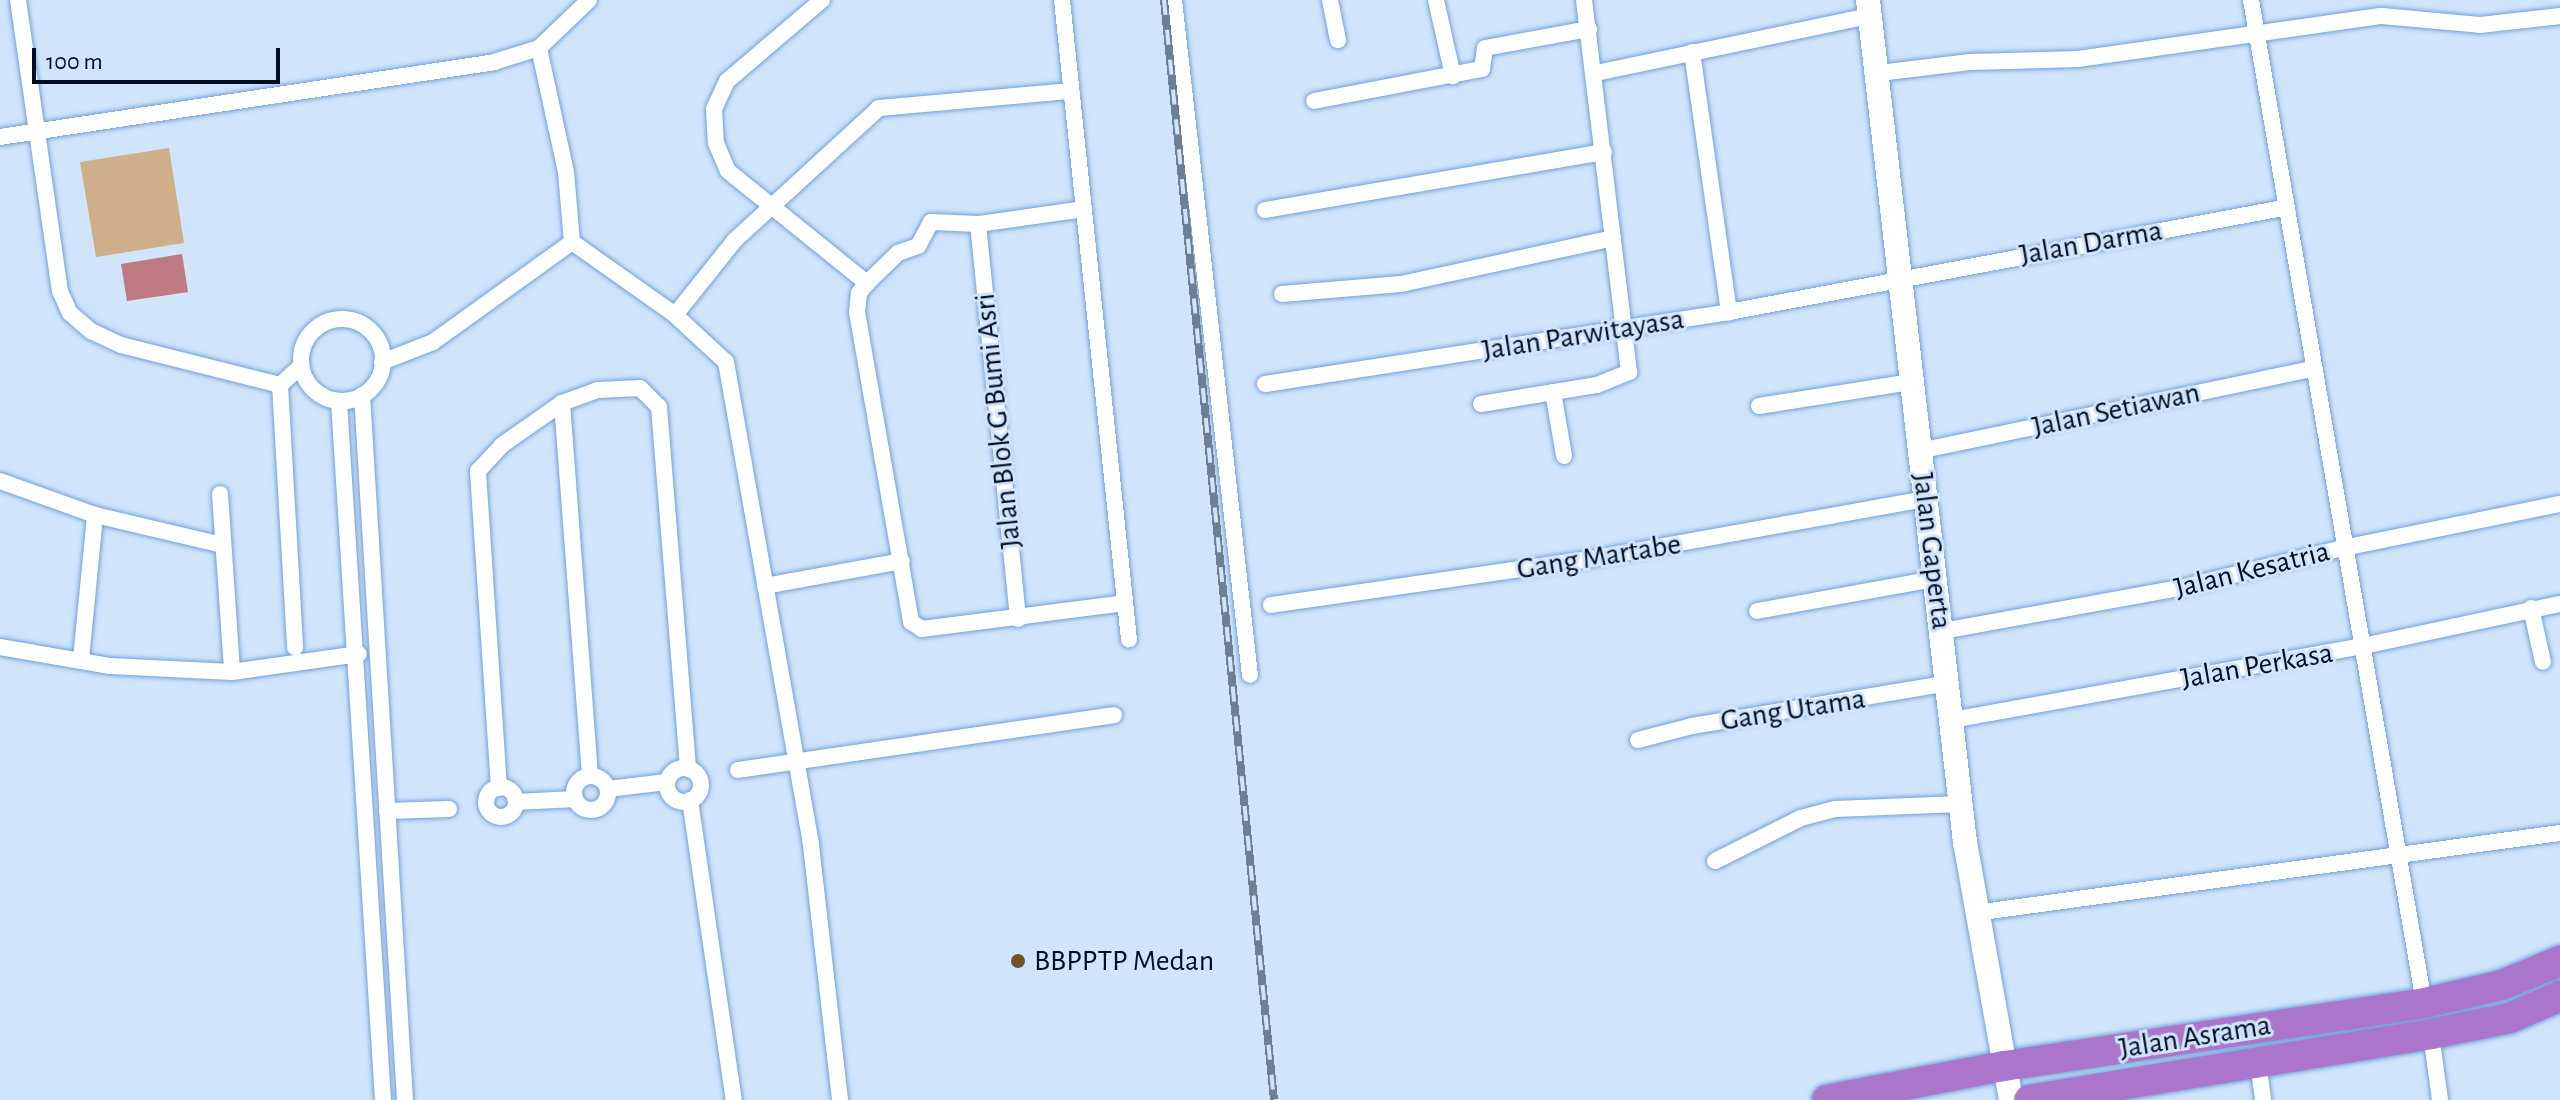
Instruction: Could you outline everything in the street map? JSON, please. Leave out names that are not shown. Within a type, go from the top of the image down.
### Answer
[{"type":"highway","name":"Jalan Asrama","points":[[1827,1100],[2004,1066],[2424,1003],[2502,985],[2560,961]]},
{"type":"highway","name":"Jalan Asrama","points":[[2029,1100],[2431,1034],[2510,1018],[2560,996]]},
{"type":"street","points":[[18,0],[60,291],[70,313],[91,331],[121,345],[280,385]]},
{"type":"street","points":[[0,137],[494,62],[539,48],[589,0]]},
{"type":"street","points":[[822,0],[727,81],[714,109],[720,161],[771,208],[867,283]]},
{"type":"street","points":[[1062,0],[1129,640]]},
{"type":"street","points":[[1174,0],[1250,675]]},
{"type":"street","points":[[1330,0],[1338,40]]},
{"type":"street","points":[[1436,0],[1453,76]]},
{"type":"street","points":[[1481,404],[1553,392],[1628,374],[1596,73],[1584,0]]},
{"type":"street","points":[[2251,0],[2283,208],[2424,1003]]},
{"type":"street","points":[[1596,73],[1869,8]]},
{"type":"street","name":"Jalan Gaperta","points":[[1869,8],[1879,73],[1910,382],[1943,631],[1965,842],[1975,913],[2011,1100]]},
{"type":"street","points":[[1879,73],[1970,62],[2078,59],[2257,37],[2382,16],[2480,25],[2560,16]]},
{"type":"street","points":[[1314,101],[1484,69],[1485,48],[1589,29]]},
{"type":"street","points":[[539,48],[566,172],[572,242],[675,315],[726,362],[797,760],[840,1100]]},
{"type":"street","points":[[1692,52],[1729,312]]},
{"type":"street","points":[[675,315],[735,240],[879,108],[1071,91]]},
{"type":"street","points":[[1265,210],[1604,152]]},
{"type":"street","name":"Jalan Darma","points":[[1900,276],[2283,208]]},
{"type":"street","points":[[1084,209],[978,224],[931,222],[918,246],[898,253],[867,283],[859,293],[857,312],[909,616],[917,626],[1018,619],[1124,603]]},
{"type":"street","name":"Jalan Blok G Bumi Asri","points":[[978,224],[1018,619]]},
{"type":"street","points":[[1282,294],[1401,284],[1613,238]]},
{"type":"street","points":[[382,362],[433,342],[572,242]]},
{"type":"street","name":"Jalan Parwitayasa","points":[[1265,384],[1729,312],[1900,276]]},
{"type":"street","points":[[280,385],[301,366],[306,340],[314,329],[339,318],[353,320],[375,335],[382,362],[373,387],[362,395],[339,401],[314,390],[301,366]]},
{"type":"street","name":"Jalan Setiawan","points":[[1919,451],[2313,369]]},
{"type":"street","points":[[1759,406],[1910,382]]},
{"type":"street","points":[[280,385],[295,648]]},
{"type":"street","points":[[499,788],[476,481],[482,462],[562,403],[585,392],[640,388],[659,407],[688,769],[700,779],[701,788],[690,800]]},
{"type":"street","points":[[1553,392],[1564,456]]},
{"type":"street","points":[[362,395],[375,652],[405,1096]]},
{"type":"street","points":[[339,401],[351,656],[383,1047],[383,1096]]},
{"type":"street","points":[[562,403],[590,775],[608,789],[667,782],[675,771],[688,769]]},
{"type":"street","points":[[0,481],[95,515],[223,545]]},
{"type":"street","points":[[220,494],[232,672]]},
{"type":"street","name":"Gang Martabe","points":[[1271,605],[1591,559],[1926,499]]},
{"type":"street","name":"Jalan Kesatria","points":[[1943,631],[2180,588],[2343,548],[2560,504]]},
{"type":"street","points":[[81,659],[95,515]]},
{"type":"street","points":[[765,586],[902,561]]},
{"type":"street","points":[[1757,611],[1935,579]]},
{"type":"street","name":"Jalan Perkasa","points":[[1952,720],[2359,647],[2560,604]]},
{"type":"street","points":[[2531,608],[2543,662]]},
{"type":"street","points":[[0,647],[110,666],[232,672],[375,652]]},
{"type":"street","name":"Gang Utama","points":[[1638,740],[1692,726],[1948,683]]},
{"type":"street","points":[[738,770],[1114,715]]},
{"type":"street","points":[[590,775],[574,788],[575,799],[580,806],[596,810],[604,805],[608,789]]},
{"type":"street","points":[[667,782],[674,798],[690,800]]},
{"type":"street","points":[[499,788],[511,791],[516,802]]},
{"type":"street","points":[[499,788],[487,799],[492,814],[508,816],[516,802]]},
{"type":"street","points":[[516,802],[575,799]]},
{"type":"street","points":[[690,800],[733,1098]]},
{"type":"street","points":[[387,811],[449,809]]},
{"type":"street","points":[[1715,861],[1801,818],[1835,809],[1961,810]]},
{"type":"street","points":[[1975,913],[2194,887],[2398,852],[2560,833]]},
{"type":"street","points":[[2431,1034],[2440,1100]]},
{"type":"street","points":[[383,1047],[404,1049]]},
{"type":"street","points":[[2258,1063],[2263,1100]]},
{"type":"shaded area","points":[[169,148],[184,243],[96,257],[80,162]]},
{"type":"shaded area","points":[[182,254],[188,292],[127,301],[121,264]]},
{"type":"railway","points":[[1164,0],[1274,1100]]},
{"type":"place","name":"BBPPTP Medan","points":[[1018,961]]}]
